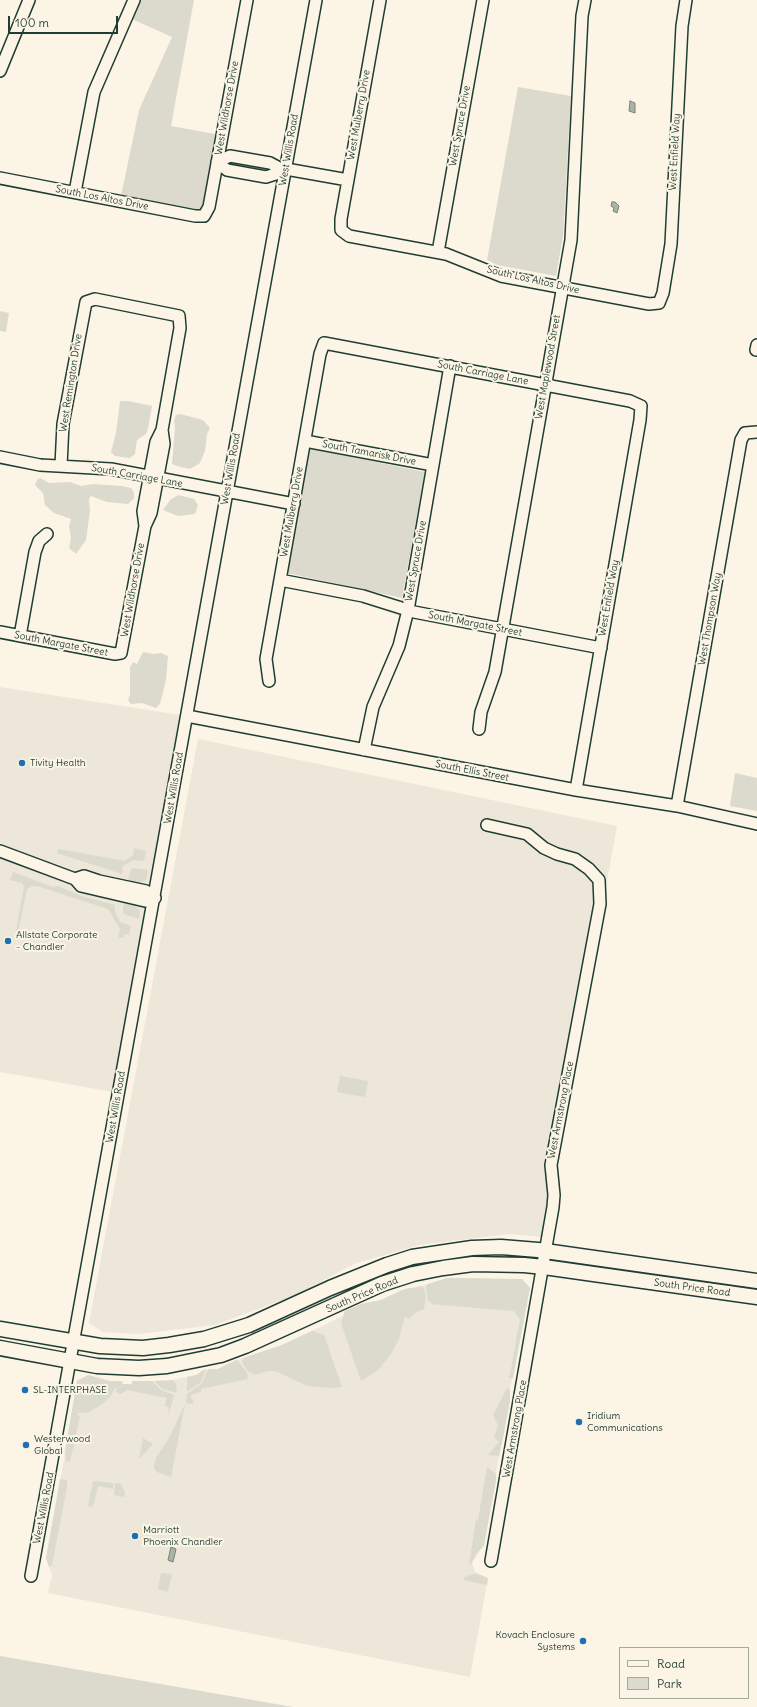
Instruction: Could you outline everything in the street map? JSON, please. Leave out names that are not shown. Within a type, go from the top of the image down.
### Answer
[{"type":"main road","name":"South Price Road","points":[[0,1328],[74,1343],[100,1346],[143,1348],[196,1341],[250,1325],[315,1295],[387,1265],[412,1258],[472,1248],[514,1248],[757,1281]]},
{"type":"main road","name":"South Price Road","points":[[0,1348],[70,1362],[114,1367],[167,1366],[221,1355],[250,1344],[382,1284],[413,1274],[443,1268],[499,1264],[544,1267],[757,1297]]},
{"type":"main road","points":[[326,1310],[326,1302],[328,1300],[365,1281],[387,1265]]},
{"type":"main road","points":[[250,1344],[268,1330],[307,1310],[315,1304],[315,1295]]},
{"type":"street","points":[[0,71],[29,0]]},
{"type":"street","points":[[75,192],[94,92],[134,0]]},
{"type":"street","name":"West Wildhorse Drive","points":[[204,216],[209,207],[247,0]]},
{"type":"street","name":"West Willis Road","points":[[31,1576],[155,898],[226,492],[316,0]]},
{"type":"street","name":"West Mulberry Drive","points":[[341,230],[348,180],[380,0]]},
{"type":"street","name":"West Spruce Drive","points":[[438,252],[483,0]]},
{"type":"street","name":"West Maplewood Street","points":[[479,729],[481,712],[495,672],[563,288],[570,240],[581,24],[585,0]]},
{"type":"street","name":"West Enfield Way","points":[[659,303],[663,293],[670,244],[682,26],[686,0]]},
{"type":"street","points":[[217,162],[227,170],[266,177],[286,170],[348,180]]},
{"type":"street","name":"South Los Altos Drive","points":[[0,178],[195,216],[204,216]]},
{"type":"street","name":"South Los Altos Drive","points":[[341,230],[349,236],[438,252],[496,274],[649,304],[659,303]]},
{"type":"street","name":"West Wildhorse Drive","points":[[86,302],[95,300],[179,316],[180,328],[162,430],[156,442],[153,477],[143,511],[145,526],[121,653]]},
{"type":"street","name":"West Remington Drive","points":[[61,466],[63,424],[86,302]]},
{"type":"street","name":"West Mulberry Drive","points":[[270,681],[266,658],[320,354],[324,343]]},
{"type":"street","name":"South Carriage Lane","points":[[324,343],[630,401],[641,406]]},
{"type":"street","name":"West Spruce Drive","points":[[364,750],[372,707],[399,646],[408,610],[450,366]]},
{"type":"street","name":"West Enfield Way","points":[[576,790],[641,406]]},
{"type":"street","name":"West Thompson Way","points":[[677,806],[741,440],[745,433],[757,432]]},
{"type":"street","name":"South Tamarisk Drive","points":[[305,441],[433,465]]},
{"type":"street","name":"South Carriage Lane","points":[[0,457],[40,465],[110,469],[294,504]]},
{"type":"street","points":[[20,636],[36,552],[39,541],[47,534]]},
{"type":"street","name":"South Margate Street","points":[[280,580],[364,596],[408,610],[502,630],[601,648]]},
{"type":"street","name":"South Margate Street","points":[[0,632],[115,654],[121,653]]},
{"type":"street","name":"South Ellis Street","points":[[187,716],[576,790],[677,806],[757,824]]},
{"type":"street","name":"West Armstrong Place","points":[[487,824],[527,834],[544,848],[557,854],[575,859],[589,869],[599,880],[600,904],[551,1165],[554,1195],[544,1267],[491,1561]]},
{"type":"street","points":[[0,851],[75,879],[84,876],[99,881],[146,891],[155,898]]},
{"type":"shaded area","points":[[630,101],[635,103],[635,113],[629,111]]},
{"type":"shaded area","points":[[612,202],[615,202],[619,206],[617,213],[613,211],[614,208],[611,206]]},
{"type":"shaded area","points":[[0,687],[187,716],[119,1093],[0,1072]]},
{"type":"shaded area","points":[[198,739],[617,826],[542,1237],[509,1234],[419,1245],[354,1264],[296,1295],[215,1325],[138,1334],[103,1332],[89,1323]]},
{"type":"shaded area","points":[[447,1278],[522,1279],[530,1288],[510,1390],[510,1401],[484,1545],[472,1562],[476,1575],[488,1578],[470,1677],[48,1593],[52,1575],[46,1558],[77,1381],[88,1375],[110,1381],[122,1381],[122,1384],[132,1384],[132,1381],[167,1381],[196,1375],[203,1370],[218,1369],[228,1363],[282,1345],[343,1316],[345,1311],[361,1304],[381,1300],[401,1290],[419,1287]]},
{"type":"shaded area","points":[[171,1547],[176,1549],[173,1562],[168,1560]]},
{"type":"green space","points":[[140,0],[194,0],[171,126],[215,134],[202,211],[121,196],[139,110],[172,37],[132,19]]},
{"type":"green space","points":[[518,87],[571,96],[563,236],[556,276],[497,265],[487,260]]},
{"type":"green space","points":[[0,311],[9,313],[6,332],[0,331]]},
{"type":"green space","points":[[120,401],[128,401],[152,406],[146,434],[137,440],[135,454],[130,458],[115,456],[111,452],[116,433]]},
{"type":"green space","points":[[180,414],[203,420],[210,428],[207,434],[205,451],[200,463],[190,469],[172,464],[175,428],[174,420],[176,415]]},
{"type":"green space","points":[[309,448],[425,472],[402,598],[287,573]]},
{"type":"green space","points":[[40,478],[49,483],[70,482],[81,486],[93,484],[122,486],[131,488],[134,492],[134,498],[128,504],[107,502],[91,496],[89,499],[90,511],[86,540],[76,554],[69,548],[71,538],[69,526],[71,519],[54,513],[45,505],[43,493],[35,485],[37,480]]},
{"type":"green space","points":[[178,495],[194,499],[198,505],[195,514],[178,516],[163,510],[170,500]]},
{"type":"green space","points":[[143,652],[154,654],[161,653],[168,656],[166,680],[160,704],[156,708],[142,703],[131,704],[128,700],[130,695],[130,667],[133,662],[137,664]]},
{"type":"green space","points":[[735,773],[757,778],[757,811],[730,806]]},
{"type":"green space","points":[[134,848],[146,851],[144,861],[133,860],[123,866],[122,874],[57,853],[58,849],[125,861],[133,855]]},
{"type":"green space","points":[[132,868],[148,870],[146,880],[139,884],[134,884],[128,879]]},
{"type":"green space","points":[[13,872],[53,887],[58,886],[81,896],[115,905],[115,912],[120,922],[131,926],[129,935],[125,934],[124,938],[118,937],[120,929],[108,909],[37,886],[32,886],[27,889],[18,932],[16,931],[24,887],[22,883],[10,880]]},
{"type":"green space","points":[[127,904],[135,906],[140,912],[139,919],[123,914],[123,905]]},
{"type":"green space","points":[[340,1076],[368,1081],[365,1097],[337,1092]]},
{"type":"green space","points":[[447,1278],[522,1279],[530,1288],[513,1378],[508,1378],[510,1375],[520,1319],[514,1311],[431,1304],[431,1301],[428,1301],[426,1287],[428,1284]]},
{"type":"green space","points":[[422,1286],[426,1296],[424,1309],[415,1313],[409,1319],[405,1316],[399,1339],[391,1354],[378,1370],[361,1381],[341,1323],[345,1311],[361,1304],[381,1300],[405,1289]]},
{"type":"green space","points":[[312,1331],[324,1335],[342,1387],[329,1388],[308,1386],[275,1371],[268,1371],[254,1375],[251,1372],[249,1373],[242,1362],[243,1358],[282,1345]]},
{"type":"green space","points":[[237,1360],[248,1374],[248,1379],[201,1389],[201,1392],[191,1395],[190,1397],[194,1401],[192,1404],[186,1403],[187,1394],[202,1383],[208,1369],[218,1369]]},
{"type":"green space","points":[[206,1369],[201,1382],[187,1392],[187,1377],[196,1375]]},
{"type":"green space","points":[[88,1375],[110,1381],[122,1381],[123,1384],[132,1384],[132,1381],[152,1381],[161,1390],[174,1395],[168,1417],[169,1407],[165,1406],[167,1398],[127,1390],[121,1394],[116,1392],[117,1388],[115,1388],[110,1397],[101,1405],[89,1412],[78,1413],[77,1415],[80,1416],[70,1462],[66,1461],[65,1451],[77,1381]]},
{"type":"green space","points":[[173,1380],[176,1384],[177,1393],[163,1389],[154,1381]]},
{"type":"green space","points":[[507,1388],[510,1390],[510,1401],[499,1456],[488,1455],[499,1442],[494,1437],[498,1425],[493,1415]]},
{"type":"green space","points":[[185,1404],[171,1477],[157,1472],[154,1469],[154,1464],[156,1458],[169,1438]]},
{"type":"green space","points":[[143,1438],[153,1444],[139,1459]]},
{"type":"green space","points":[[487,1467],[496,1474],[496,1481],[484,1545],[469,1565],[476,1520],[478,1520]]},
{"type":"green space","points":[[60,1479],[67,1480],[67,1487],[52,1565],[49,1567],[46,1558]]},
{"type":"green space","points":[[93,1481],[113,1483],[113,1489],[98,1486],[93,1507],[88,1506]]},
{"type":"green space","points":[[115,1483],[121,1484],[125,1493],[124,1497],[114,1495]]},
{"type":"green space","points":[[161,1573],[172,1574],[168,1592],[158,1589]]},
{"type":"green space","points":[[476,1573],[488,1578],[487,1585],[464,1580],[463,1578]]},
{"type":"green space","points":[[0,1656],[293,1707],[0,1707]]},
{"type":"place","name":"Tivity Health","points":[[22,763]]},
{"type":"place","name":"Allstate Corporate - Chandler","points":[[8,941]]},
{"type":"place","name":"SL-INTERPHASE","points":[[25,1390]]},
{"type":"place","name":"Iridium Communications","points":[[579,1422]]},
{"type":"place","name":"Westerwood Global","points":[[26,1445]]},
{"type":"place","name":"Marriott Phoenix Chandler","points":[[135,1536]]},
{"type":"place","name":"Kovach Enclosure Systems","points":[[583,1641]]}]
